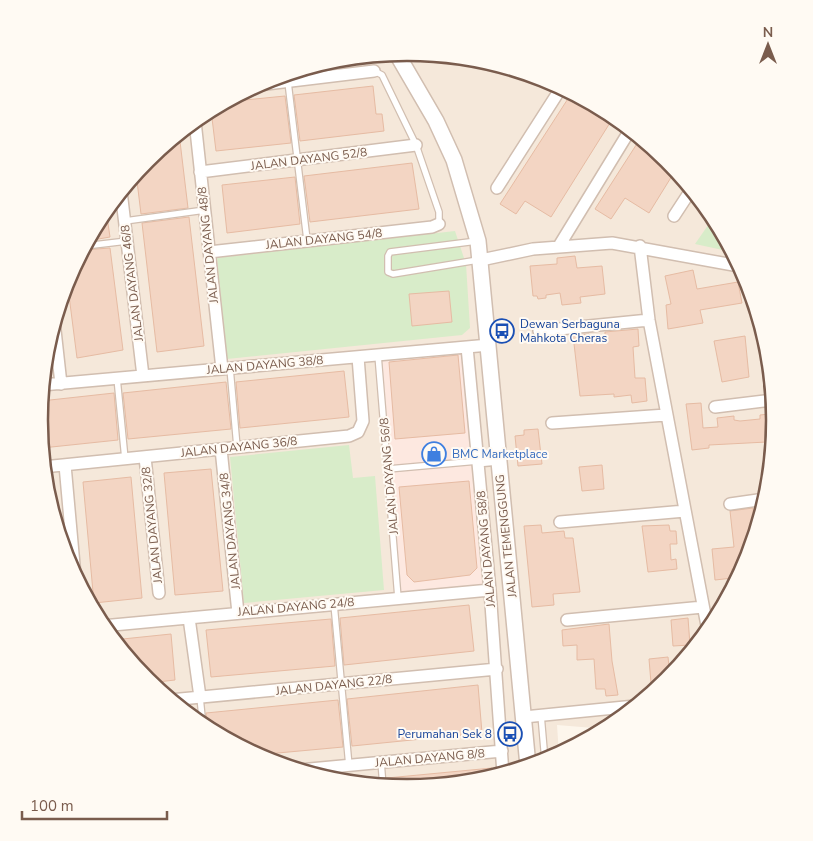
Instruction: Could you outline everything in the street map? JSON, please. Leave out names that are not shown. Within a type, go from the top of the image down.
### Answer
[{"type":"street","name":"JALAN TEMENGGUNG","points":[[401,61],[436,121],[454,160],[478,241],[527,758]]},
{"type":"street","points":[[288,82],[374,71]]},
{"type":"street","points":[[497,188],[557,95]]},
{"type":"street","name":"JALAN DAYANG 48/8","points":[[196,130],[209,252],[226,368]]},
{"type":"street","points":[[559,246],[626,137]]},
{"type":"street","name":"JALAN DAYANG 52/8","points":[[200,172],[416,145]]},
{"type":"street","points":[[674,216],[687,197]]},
{"type":"street","name":"JALAN DAYANG 46/8","points":[[122,201],[143,376]]},
{"type":"street","name":"JALAN DAYANG 54/8","points":[[209,252],[432,227],[439,224]]},
{"type":"street","points":[[481,260],[559,246],[612,243],[640,246],[729,264]]},
{"type":"street","points":[[640,246],[649,320],[706,619]]},
{"type":"street","points":[[539,331],[649,320]]},
{"type":"street","points":[[56,342],[60,384]]},
{"type":"street","name":"JALAN DAYANG 38/8","points":[[50,385],[489,345]]},
{"type":"street","name":"JALAN DAYANG 58/8","points":[[467,347],[497,669],[503,766]]},
{"type":"street","name":"JALAN DAYANG 36/8","points":[[51,466],[348,436],[358,432],[363,421],[358,358]]},
{"type":"street","points":[[715,407],[765,401]]},
{"type":"street","points":[[552,423],[666,415]]},
{"type":"street","name":"JALAN DAYANG 34/8","points":[[221,449],[238,613]]},
{"type":"street","name":"JALAN DAYANG 32/8","points":[[145,457],[159,593]]},
{"type":"street","points":[[478,461],[499,459]]},
{"type":"street","points":[[64,465],[73,551]]},
{"type":"street","points":[[730,504],[756,500]]},
{"type":"street","points":[[560,522],[684,510]]},
{"type":"street","name":"JALAN DAYANG 24/8","points":[[112,625],[490,590]]},
{"type":"street","points":[[567,620],[703,607]]},
{"type":"street","points":[[189,618],[200,697]]},
{"type":"street","name":"JALAN DAYANG 22/8","points":[[181,699],[497,669]]},
{"type":"street","points":[[524,717],[622,707]]},
{"type":"street","name":"JALAN DAYANG 8/8","points":[[319,768],[502,751]]},
{"type":"lane","points":[[374,71],[382,75],[416,145],[439,212],[439,224]]},
{"type":"lane","points":[[288,82],[307,240]]},
{"type":"lane","points":[[125,220],[205,210]]},
{"type":"lane","points":[[94,245],[127,240]]},
{"type":"lane","points":[[478,241],[390,252],[388,256],[388,272],[393,274],[481,260]]},
{"type":"lane","name":"JALAN DAYANG 56/8","points":[[378,355],[398,598]]},
{"type":"lane","points":[[226,368],[237,447]]},
{"type":"lane","points":[[116,378],[125,459]]},
{"type":"lane","points":[[388,469],[478,461]]},
{"type":"lane","points":[[334,604],[348,766]]},
{"type":"lane","points":[[200,697],[202,715]]},
{"type":"lane","points":[[541,715],[544,752]]},
{"type":"lane","points":[[381,762],[383,779]]},
{"type":"shaded area","points":[[406,61],[477,68],[544,89],[606,122],[660,167],[705,221],[738,283],[759,350],[766,420],[759,491],[738,558],[705,620],[676,657],[643,690],[606,719],[591,728],[557,725],[558,745],[522,760],[477,773],[430,779],[383,779],[336,773],[291,760],[269,752],[227,731],[207,719],[170,690],[137,657],[108,620],[75,558],[54,491],[48,444],[48,397],[54,350],[75,283],[108,221],[153,167],[207,122],[269,89],[336,68]]},
{"type":"shaded area","points":[[461,351],[482,585],[401,592],[382,358]]},
{"type":"green space","points":[[708,226],[722,250],[695,244]]},
{"type":"green space","points":[[455,231],[466,264],[470,328],[462,335],[227,359],[217,258]]},
{"type":"green space","points":[[349,445],[353,478],[375,476],[384,590],[244,603],[230,457]]},
{"type":"building","points":[[373,86],[376,114],[382,114],[384,131],[300,141],[294,95]]},
{"type":"building","points":[[285,96],[291,143],[216,151],[212,119],[246,100]]},
{"type":"building","points":[[567,100],[609,124],[551,217],[525,201],[516,214],[500,204]]},
{"type":"building","points":[[180,143],[188,208],[141,214],[137,184]]},
{"type":"building","points":[[636,145],[671,178],[649,213],[625,198],[611,219],[595,209]]},
{"type":"building","points":[[412,163],[419,209],[310,222],[304,176]]},
{"type":"building","points":[[295,177],[300,224],[227,233],[222,185]]},
{"type":"building","points":[[189,217],[204,346],[157,352],[142,223]]},
{"type":"building","points":[[108,221],[110,237],[97,239]]},
{"type":"building","points":[[110,248],[123,350],[77,358],[69,298],[92,249]]},
{"type":"building","points":[[575,256],[577,268],[602,266],[605,294],[580,297],[581,303],[562,305],[560,293],[546,295],[546,298],[538,299],[537,296],[533,296],[530,266],[557,264],[557,258]]},
{"type":"building","points":[[693,270],[697,289],[738,282],[742,303],[700,310],[703,323],[668,329],[666,305],[671,304],[665,276]]},
{"type":"building","points":[[449,291],[452,322],[412,326],[409,294]]},
{"type":"building","points":[[638,329],[639,346],[633,347],[635,378],[645,378],[647,401],[632,403],[631,395],[614,397],[614,394],[580,396],[573,335],[589,334],[589,338],[605,337],[605,332]]},
{"type":"building","points":[[745,336],[749,377],[722,382],[714,341]]},
{"type":"building","points":[[458,355],[465,433],[395,439],[389,362]]},
{"type":"building","points":[[344,371],[349,417],[240,428],[236,382]]},
{"type":"building","points":[[226,382],[231,429],[128,439],[123,393]]},
{"type":"building","points":[[114,393],[118,440],[48,447],[48,400]]},
{"type":"building","points":[[701,403],[703,428],[718,427],[717,418],[734,416],[734,420],[740,421],[760,419],[760,415],[766,414],[765,442],[709,445],[709,448],[692,450],[686,404]]},
{"type":"building","points":[[538,429],[542,464],[518,466],[515,436],[524,435],[524,430]]},
{"type":"building","points":[[602,465],[604,489],[582,491],[579,467]]},
{"type":"building","points":[[211,469],[223,591],[175,595],[164,473]]},
{"type":"building","points":[[131,477],[142,598],[98,603],[93,595],[83,482]]},
{"type":"building","points":[[469,481],[477,568],[470,575],[414,582],[407,575],[399,487]]},
{"type":"building","points":[[753,508],[753,512],[738,558],[728,579],[715,580],[712,549],[734,547],[730,511]]},
{"type":"building","points":[[541,525],[542,533],[564,531],[565,538],[573,538],[580,592],[553,594],[554,605],[532,607],[524,526]]},
{"type":"building","points":[[669,525],[670,531],[676,531],[677,544],[670,544],[671,560],[676,559],[677,569],[648,572],[642,526]]},
{"type":"building","points":[[469,605],[474,651],[344,665],[340,618]]},
{"type":"building","points":[[688,618],[690,641],[686,645],[673,646],[671,620]]},
{"type":"building","points":[[331,619],[335,666],[211,677],[206,630]]},
{"type":"building","points":[[609,624],[612,661],[618,695],[606,696],[605,689],[596,689],[594,659],[577,660],[577,645],[563,646],[562,630]]},
{"type":"building","points":[[171,634],[175,680],[161,682],[122,639]]},
{"type":"building","points":[[668,657],[669,665],[651,683],[649,659]]},
{"type":"building","points":[[478,685],[482,733],[352,746],[347,699]]},
{"type":"building","points":[[338,700],[343,747],[273,753],[207,719],[206,713]]},
{"type":"building","points":[[492,769],[477,773],[430,779],[387,778]]},
{"type":"place","name":"Dewan Serbaguna Mahkota Cheras","points":[[502,331]]},
{"type":"place","name":"BMC Marketplace","points":[[434,454]]},
{"type":"place","name":"Perumahan Sek 8","points":[[510,734]]}]
